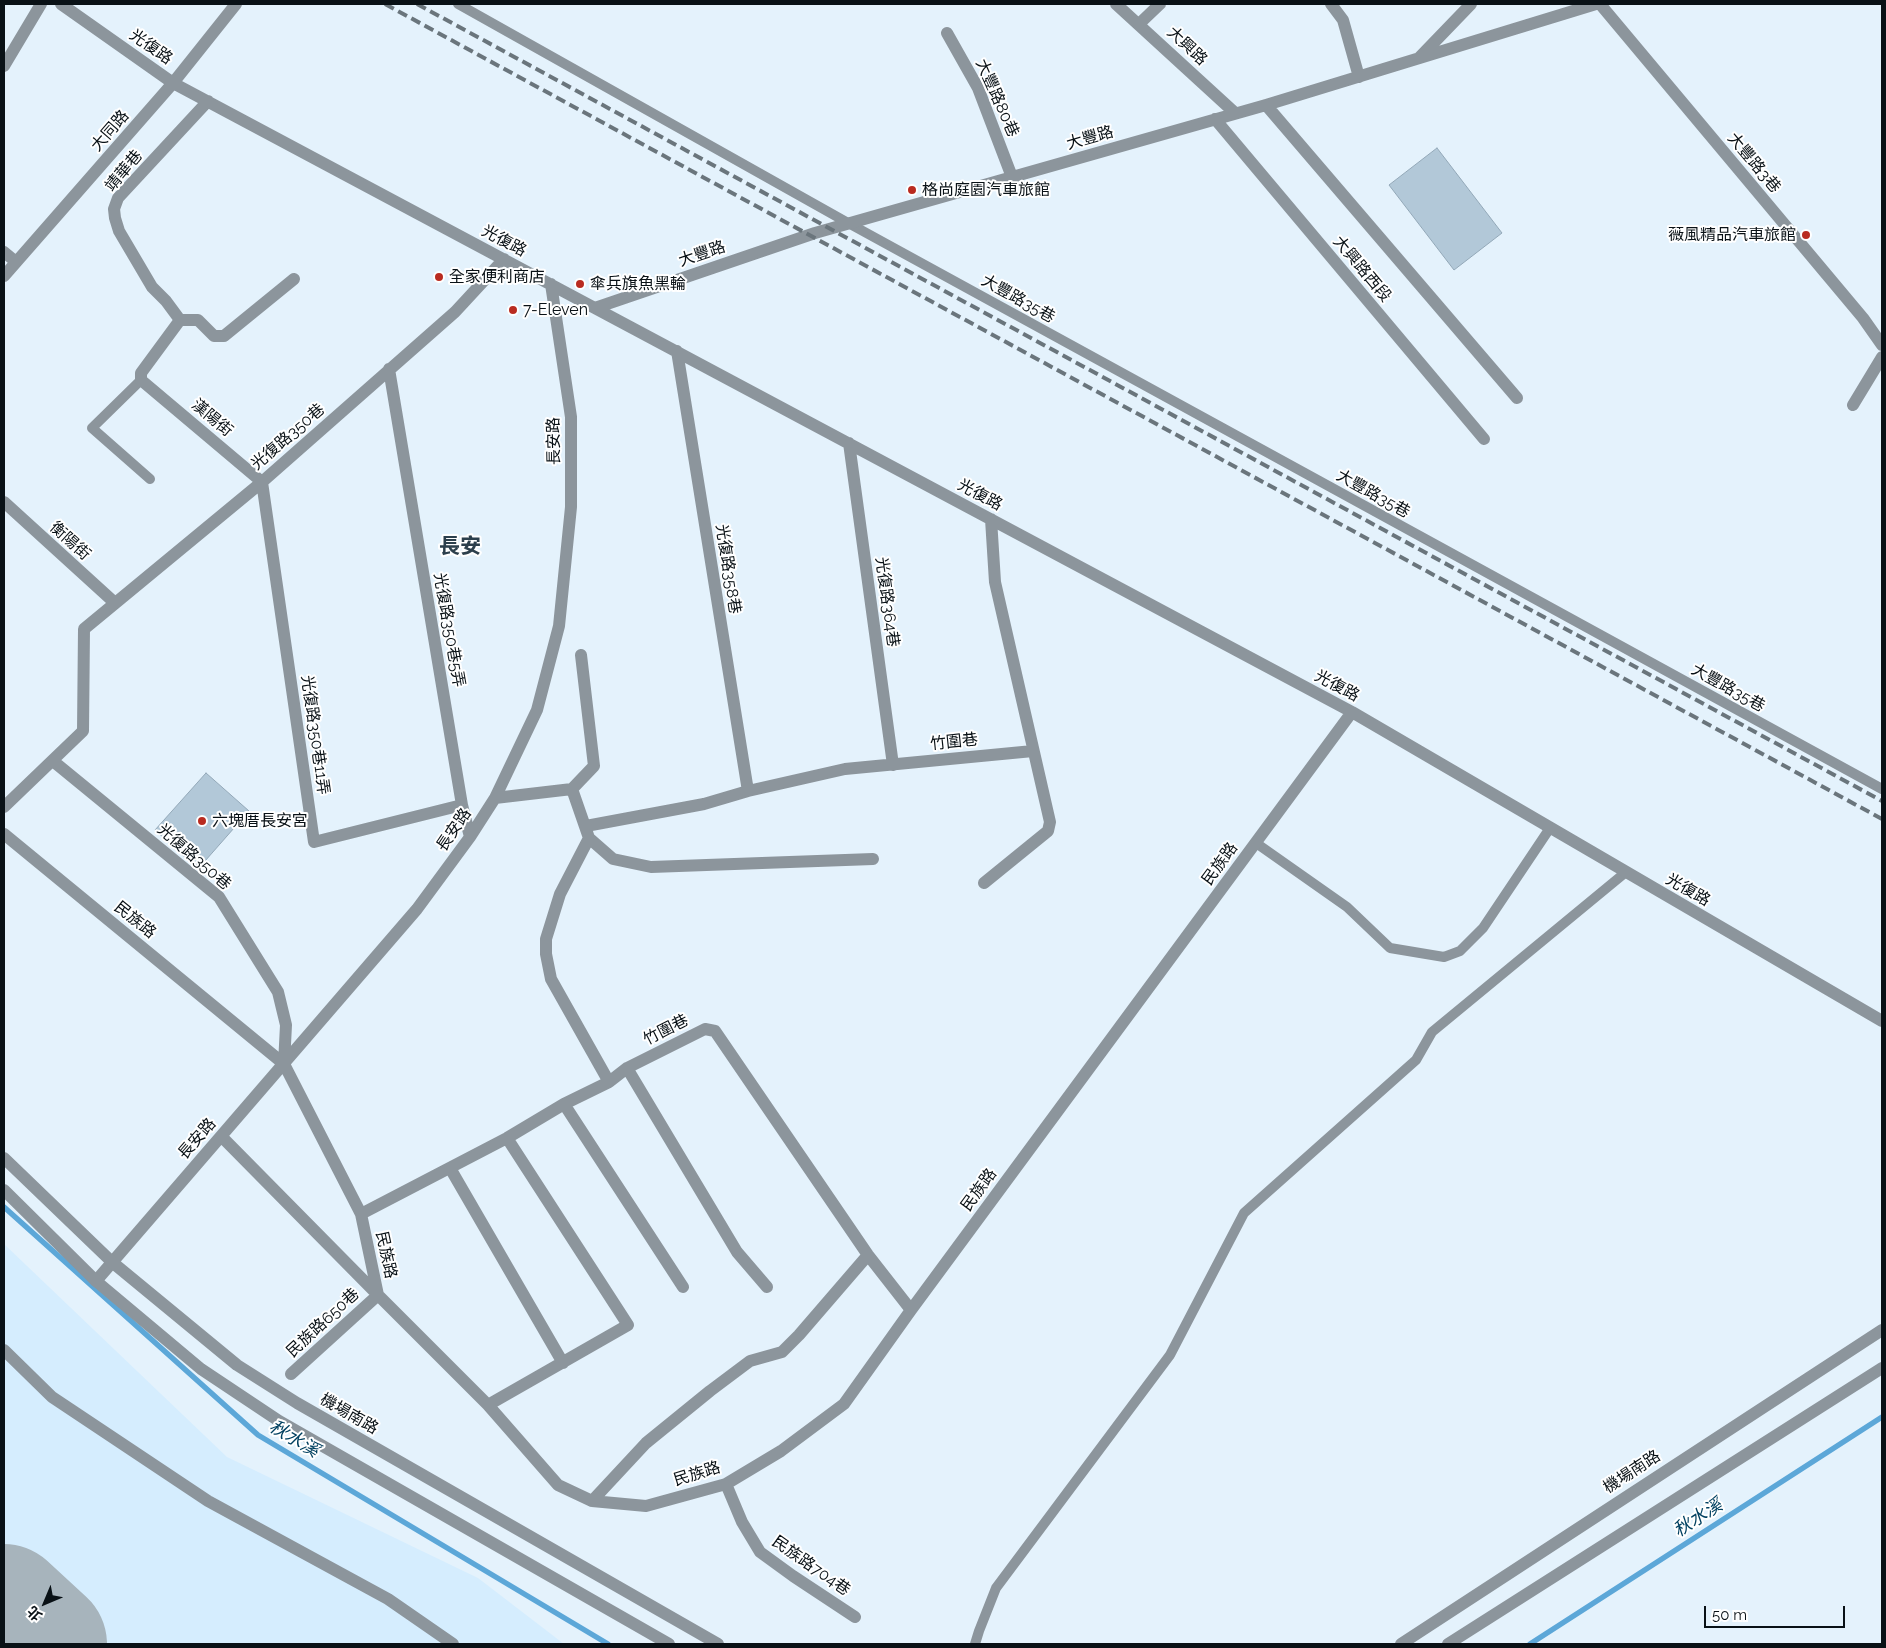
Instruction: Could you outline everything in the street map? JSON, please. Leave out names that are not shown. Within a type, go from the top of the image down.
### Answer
[{"type":"street","points":[[4,66],[41,4]]},
{"type":"street","name":"光復路","points":[[61,4],[173,83],[1352,712],[1882,1021]]},
{"type":"street","name":"大同路","points":[[4,276],[173,83],[236,4]]},
{"type":"street","name":"大興路","points":[[1116,4],[1235,113]]},
{"type":"street","points":[[1139,24],[1160,4]]},
{"type":"street","points":[[1331,4],[1343,20],[1359,77]]},
{"type":"street","points":[[1418,59],[1471,4]]},
{"type":"street","name":"大豐路","points":[[595,308],[806,236],[1215,120],[1596,4]]},
{"type":"street","name":"大豐路3巷","points":[[1600,4],[1863,318],[1882,345]]},
{"type":"street","name":"大豐路80巷","points":[[947,33],[978,88],[1012,177]]},
{"type":"street","name":"靖華巷","points":[[180,320],[166,301],[152,287],[119,231],[114,209],[118,198],[208,101]]},
{"type":"street","points":[[1266,105],[1517,398]]},
{"type":"street","name":"大興路西段","points":[[1215,120],[1484,439]]},
{"type":"street","points":[[4,252],[16,262]]},
{"type":"street","name":"光復路350巷","points":[[284,1064],[286,1025],[278,992],[219,897],[53,761],[83,731],[84,629],[262,482],[456,312],[504,259]]},
{"type":"street","points":[[141,380],[141,373],[180,320],[198,320],[214,336],[224,336],[294,278]]},
{"type":"street","name":"長安路","points":[[96,1281],[418,909],[470,837],[495,798],[538,710],[559,626],[571,507],[570,416],[551,284]]},
{"type":"street","name":"光復路358巷","points":[[677,351],[748,791]]},
{"type":"street","points":[[1853,405],[1882,357]]},
{"type":"street","name":"光復路350巷5弄","points":[[389,369],[462,805],[470,837]]},
{"type":"street","name":"漢陽街","points":[[141,380],[262,482]]},
{"type":"street","name":"光復路364巷","points":[[849,443],[893,765]]},
{"type":"street","name":"光復路350巷11弄","points":[[262,482],[314,842],[462,805]]},
{"type":"street","name":"衡陽街","points":[[4,502],[115,603]]},
{"type":"street","points":[[984,883],[1048,831],[1050,822],[995,582],[991,519]]},
{"type":"street","points":[[495,798],[572,789],[594,766],[581,655]]},
{"type":"street","name":"民族路","points":[[4,834],[284,1064],[360,1214],[378,1295],[488,1405],[558,1485],[592,1501],[646,1506],[726,1484],[781,1450],[844,1404],[911,1310],[1352,712]]},
{"type":"street","name":"竹圍巷","points":[[587,832],[704,804],[748,791],[845,770],[1033,751]]},
{"type":"street","points":[[4,808],[53,761]]},
{"type":"street","points":[[572,789],[587,832],[613,858],[651,867],[872,859]]},
{"type":"street","points":[[587,832],[560,894],[546,939],[546,954],[552,979],[609,1082]]},
{"type":"street","name":"竹圍巷","points":[[360,1214],[507,1138],[564,1104],[609,1082],[627,1068],[705,1029],[716,1031],[868,1255],[911,1310]]},
{"type":"street","points":[[627,1068],[737,1252],[767,1288]]},
{"type":"street","points":[[564,1104],[683,1286]]},
{"type":"street","points":[[221,1136],[378,1295]]},
{"type":"street","points":[[488,1405],[628,1325],[507,1138]]},
{"type":"street","name":"機場南路","points":[[4,1158],[112,1262],[237,1365],[297,1403],[718,1644]]},
{"type":"street","points":[[450,1168],[563,1363]]},
{"type":"street","points":[[4,1190],[96,1281],[201,1369],[278,1422],[669,1644]]},
{"type":"street","points":[[592,1501],[646,1444],[710,1391],[750,1362],[782,1352],[868,1255]]},
{"type":"street","name":"民族路650巷","points":[[291,1374],[378,1295]]},
{"type":"street","name":"機場南路","points":[[1400,1644],[1882,1330]]},
{"type":"street","points":[[4,1350],[52,1397],[200,1496],[388,1600],[453,1644]]},
{"type":"street","points":[[1448,1644],[1882,1368]]},
{"type":"street","name":"民族路704巷","points":[[726,1484],[742,1522],[760,1552],[855,1617]]},
{"type":"lane","name":"大豐路35巷","points":[[458,4],[850,224],[1882,788]]},
{"type":"lane","points":[[141,380],[92,428],[150,479]]},
{"type":"lane","points":[[1256,843],[1347,907],[1390,948],[1444,957],[1460,951],[1483,928],[1550,828]]},
{"type":"lane","points":[[975,1644],[996,1588],[1170,1355],[1244,1213],[1416,1060],[1432,1032],[1626,872]]},
{"type":"shaded area","points":[[4,1244],[227,1457],[478,1578],[564,1644],[4,1644]]},
{"type":"building","points":[[1437,148],[1502,233],[1454,270],[1389,185]]},
{"type":"building","name":"六塊厝長安宮","points":[[206,773],[249,811],[198,869],[155,830]]},
{"type":"waterway","name":"秋水溪","points":[[4,1207],[258,1435],[608,1644]]},
{"type":"waterway","name":"秋水溪","points":[[1530,1644],[1882,1417]]},
{"type":"taxiway","points":[[4,1640],[41,1642]]},
{"type":"runway","points":[[4,1608],[43,1644]]},
{"type":"railway","points":[[385,4],[1882,819]]},
{"type":"railway","points":[[417,4],[1882,801]]},
{"type":"place","name":"格尚庭園汽車旅館","points":[[912,190]]},
{"type":"place","name":"薇風精品汽車旅館","points":[[1806,235]]},
{"type":"place","name":"全家便利商店","points":[[439,277]]},
{"type":"place","name":"傘兵旗魚黑輪","points":[[580,284]]},
{"type":"place","name":"7-Eleven","points":[[513,310]]},
{"type":"place","name":"六塊厝長安宮","points":[[202,821]]},
{"type":"district","name":"長安","points":[[460,547]]}]
